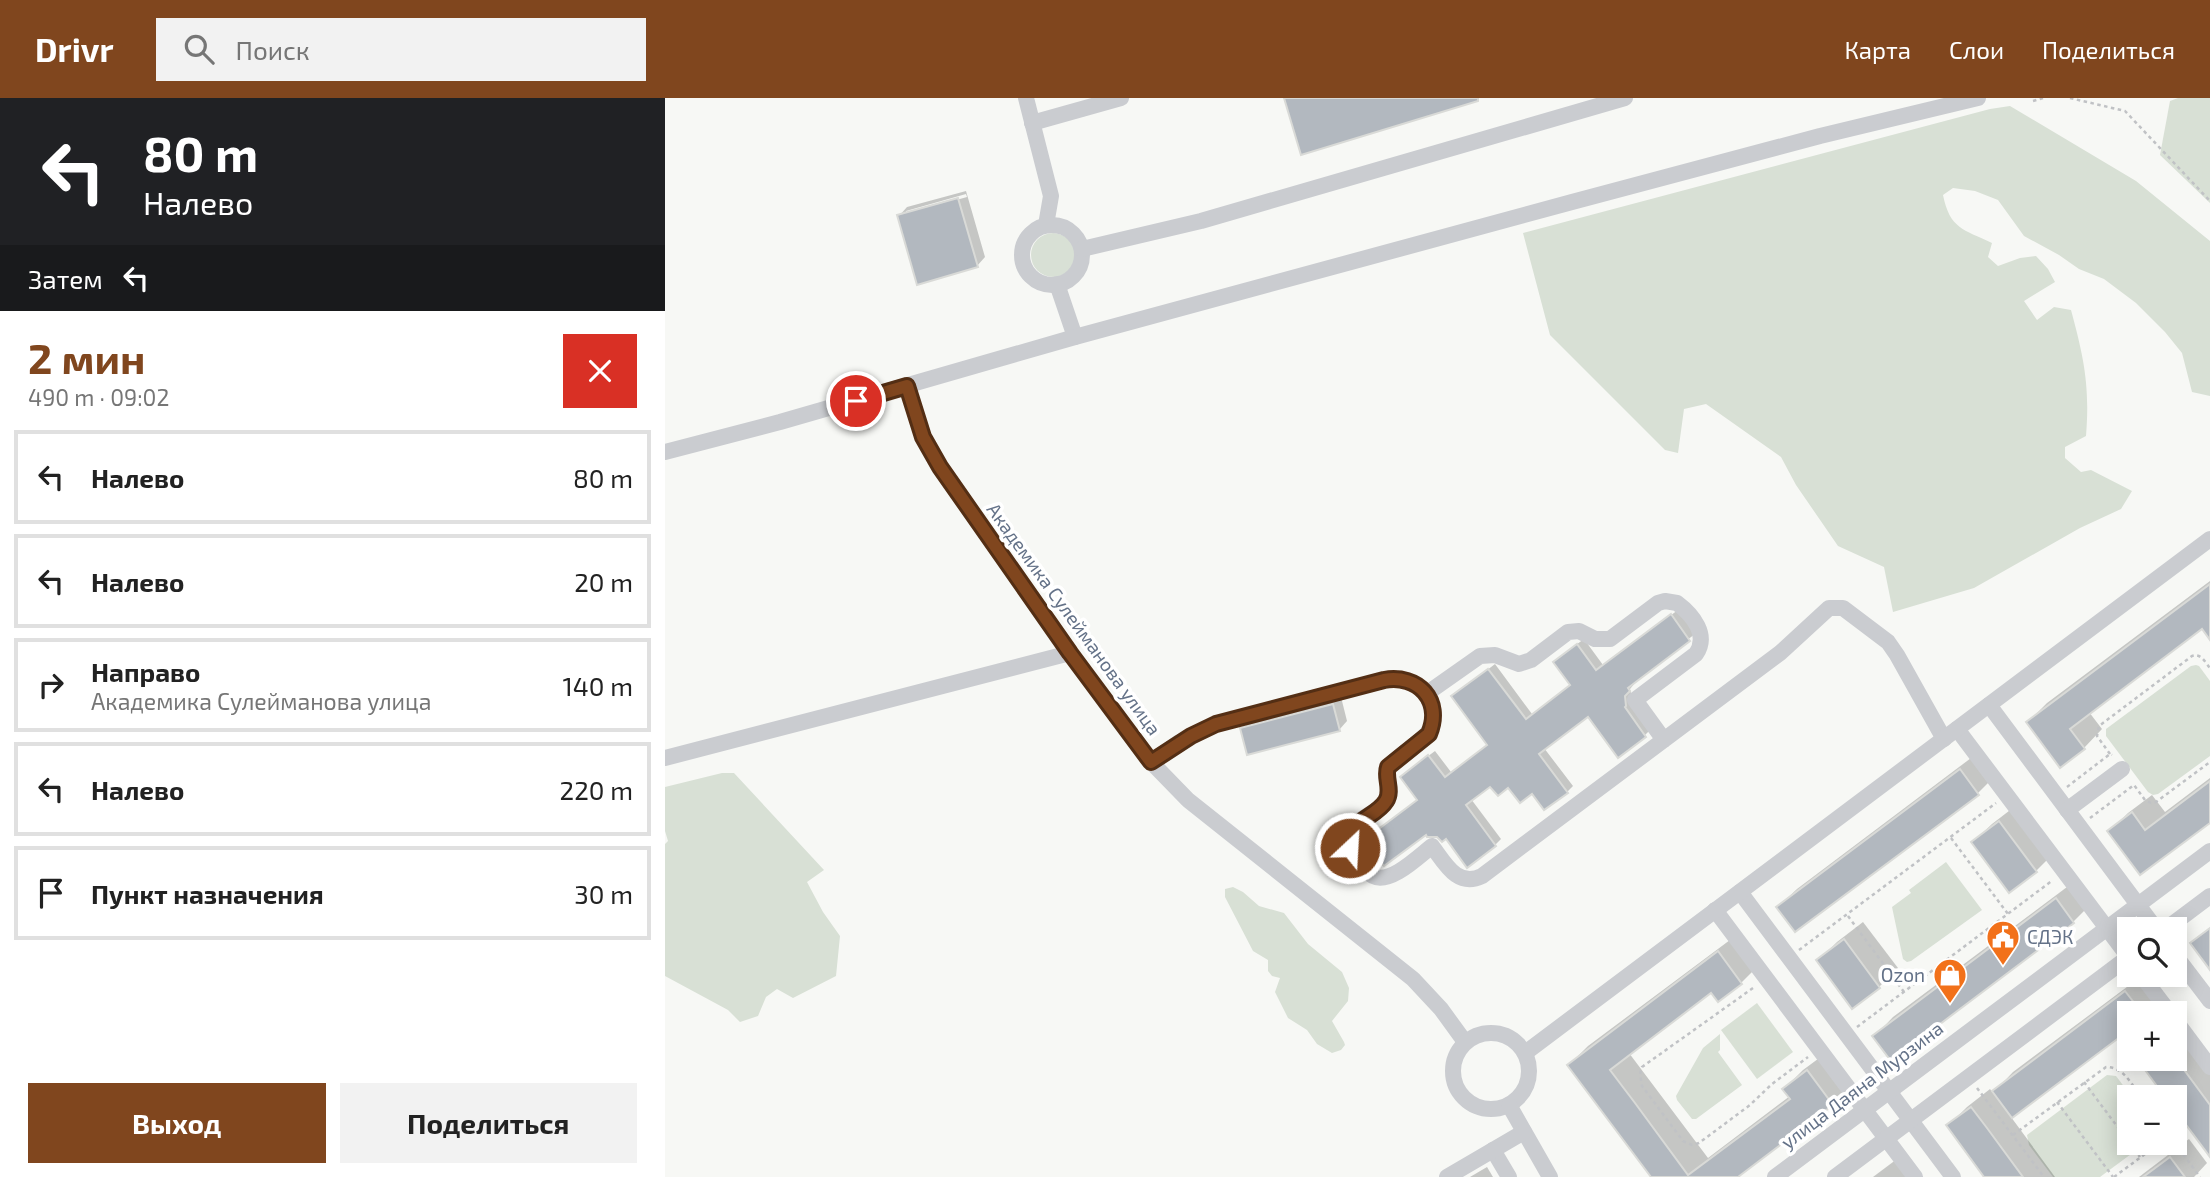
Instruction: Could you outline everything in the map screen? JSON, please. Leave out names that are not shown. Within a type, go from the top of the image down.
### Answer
[{"type":"street","points":[[1026,98],[1051,196],[1046,225]]},
{"type":"street","points":[[1032,123],[1121,98]]},
{"type":"street","points":[[1082,249],[1201,221],[1625,98]]},
{"type":"street","points":[[665,452],[1075,337],[1820,136],[1978,98]]},
{"type":"street","points":[[1046,225],[1066,228],[1077,238],[1082,249],[1078,270],[1068,281],[1057,284],[1037,281],[1028,273],[1022,260],[1024,244],[1031,233],[1046,225]]},
{"type":"street","points":[[1057,284],[1075,337]]},
{"type":"street","name":"Академика Сулейманова улица","points":[[907,386],[923,437],[940,467],[1070,653],[1151,762],[1211,819],[1405,971],[1441,1009],[1465,1042]]},
{"type":"street","points":[[1525,1053],[2209,543]]},
{"type":"street","points":[[1426,694],[1480,656],[1495,655],[1520,664],[1531,660],[1568,632],[1579,631],[1601,640],[1610,639],[1658,603],[1671,601],[1683,607],[1700,630],[1702,643],[1696,654],[1635,700],[1664,740]]},
{"type":"street","points":[[1151,762],[1185,739],[1216,724],[1384,680],[1405,679],[1416,684],[1426,694],[1432,706],[1434,715],[1429,734],[1388,767],[1387,800],[1353,827],[1349,836],[1350,848],[1369,874],[1379,878],[1391,877],[1432,846],[1454,874],[1467,880],[1482,876],[1780,653],[1829,608],[1834,607],[1849,612],[1893,648],[1944,739]]},
{"type":"street","points":[[665,758],[798,726],[1070,653]]},
{"type":"street","points":[[1989,705],[2147,917]]},
{"type":"street","points":[[1957,729],[2117,942]]},
{"type":"street","points":[[2067,810],[2122,769]]},
{"type":"street","name":"улица Даяна Мурзина","points":[[1775,1177],[2210,851]]},
{"type":"street","points":[[1740,892],[1953,1177]]},
{"type":"street","points":[[2182,917],[2210,896]]},
{"type":"street","points":[[1715,910],[1915,1177]]},
{"type":"street","points":[[1835,1177],[2117,967]]},
{"type":"street","points":[[2187,971],[2210,1002]]},
{"type":"street","points":[[2150,987],[2161,1001]]},
{"type":"street","points":[[1498,1033],[1514,1040],[1525,1053],[1529,1073],[1526,1086],[1519,1097],[1509,1105],[1494,1110],[1479,1108],[1466,1100],[1456,1088],[1452,1074],[1453,1062],[1465,1042],[1481,1034],[1498,1033]]},
{"type":"street","points":[[2187,1036],[2210,1067]]},
{"type":"street","points":[[1509,1105],[1550,1177]]},
{"type":"street","points":[[1447,1177],[1524,1132]]},
{"type":"street","points":[[1493,1150],[1509,1177]]},
{"type":"path","points":[[2033,101],[2042,98]]},
{"type":"path","points":[[2070,98],[2125,111],[2210,201]]},
{"type":"path","points":[[2111,754],[2097,736],[2099,726],[2192,656],[2202,657],[2210,668]]},
{"type":"path","points":[[2079,826],[2134,785],[2145,800],[2153,803],[2210,762]]},
{"type":"path","points":[[2056,795],[2097,764]]},
{"type":"path","points":[[1805,946],[1989,808]]},
{"type":"path","points":[[1951,837],[2008,914]]},
{"type":"path","points":[[1863,1023],[2046,885]]},
{"type":"path","points":[[1847,914],[1904,992]]},
{"type":"path","points":[[1748,992],[1642,1067],[1642,1086],[1683,1141],[1692,1145],[1699,1143],[1801,1062]]},
{"type":"path","points":[[2013,1135],[2100,1070],[2114,1068],[2121,1071],[2132,1085]]},
{"type":"path","points":[[2084,1082],[2140,1157]]},
{"type":"path","points":[[1984,1097],[2044,1177]]},
{"type":"path","points":[[2057,1102],[2113,1177],[2143,1155]]},
{"type":"path","points":[[2184,1155],[2200,1177]]},
{"type":"shaded area","points":[[2178,98],[2210,98],[2210,203],[2160,155],[2170,101]]},
{"type":"shaded area","points":[[2010,106],[2136,181],[2210,241],[2210,396],[2192,392],[2182,353],[2136,303],[2104,279],[2079,269],[2024,236],[1998,200],[1975,191],[1953,188],[1943,195],[1950,215],[1966,231],[1992,243],[1988,257],[1998,266],[2020,258],[2036,256],[2048,269],[2055,282],[2024,301],[2037,320],[2054,307],[2071,310],[2085,372],[2087,418],[2086,436],[2065,447],[2065,458],[2081,472],[2091,470],[2132,491],[2121,509],[2080,528],[1974,588],[1893,612],[1884,567],[1838,546],[1796,485],[1781,457],[1706,404],[1684,409],[1678,453],[1665,450],[1550,335],[1523,233],[1990,109]]},
{"type":"shaded area","points":[[1053,233],[1069,239],[1075,255],[1069,271],[1053,277],[1037,271],[1031,255],[1037,239]]},
{"type":"shaded area","points":[[2196,665],[2210,681],[2210,756],[2153,795],[2106,736],[2106,729]]},
{"type":"shaded area","points":[[722,773],[734,773],[824,870],[807,882],[840,936],[836,976],[793,998],[777,989],[766,997],[758,1016],[740,1022],[728,1010],[665,976],[665,844],[668,841],[665,831],[665,787]]},
{"type":"shaded area","points":[[1946,862],[1982,910],[1907,962],[1903,959],[1892,907],[1911,893],[1909,890]]},
{"type":"shaded area","points":[[1233,887],[1259,906],[1284,913],[1308,944],[1342,972],[1349,988],[1348,1001],[1332,1021],[1345,1045],[1341,1050],[1332,1053],[1317,1044],[1307,1030],[1288,1018],[1275,992],[1280,978],[1272,976],[1268,971],[1268,960],[1253,951],[1225,897],[1225,889]]},
{"type":"shaded area","points":[[1757,1003],[1793,1052],[1757,1079],[1721,1030]]},
{"type":"shaded area","points":[[1720,1034],[1718,1052],[1742,1085],[1696,1119],[1692,1119],[1676,1096],[1703,1048]]},
{"type":"shaded area","points":[[2107,1075],[2116,1076],[2123,1085],[2117,1085],[2117,1155],[2130,1155],[2100,1177],[2053,1177],[2029,1145],[2027,1135]]},
{"type":"building","points":[[1284,98],[1478,98],[1478,101],[1301,155]]},
{"type":"building","points":[[958,198],[978,267],[917,285],[897,215]]},
{"type":"building","points":[[2210,584],[2210,640],[2202,629],[2070,729],[2085,749],[2060,768],[2026,722]]},
{"type":"building","points":[[1671,614],[1690,641],[1628,688],[1630,691],[1625,696],[1625,707],[1646,737],[1618,758],[1588,717],[1539,754],[1568,793],[1544,810],[1532,794],[1520,803],[1508,788],[1498,796],[1490,787],[1466,805],[1496,846],[1467,868],[1446,839],[1442,842],[1437,837],[1426,835],[1384,866],[1364,840],[1417,800],[1400,777],[1428,755],[1445,777],[1487,745],[1451,696],[1488,669],[1526,719],[1570,685],[1553,662],[1577,644],[1596,670]]},
{"type":"building","points":[[1333,704],[1340,731],[1247,755],[1240,728]]},
{"type":"building","points":[[1960,769],[1979,795],[1795,932],[1776,907]]},
{"type":"building","points":[[2210,781],[2210,823],[2140,875],[2107,831],[2132,812],[2145,830]]},
{"type":"building","points":[[1999,821],[2037,872],[2009,893],[1971,842]]},
{"type":"building","points":[[2056,898],[2074,923],[1891,1061],[1872,1036]]},
{"type":"building","points":[[2210,928],[2210,970],[2190,943]]},
{"type":"building","points":[[1844,939],[1880,988],[1852,1009],[1816,960]]},
{"type":"building","points":[[1718,951],[1742,984],[1718,1002],[1711,993],[1610,1070],[1688,1175],[1790,1099],[1782,1089],[1807,1070],[1833,1105],[1738,1177],[1651,1177],[1567,1065]]},
{"type":"building","points":[[2125,991],[2133,1001],[2117,1001],[2117,1039],[2012,1118],[1992,1091]]},
{"type":"building","points":[[2146,1071],[2185,1071],[2210,1105],[2210,1157],[2187,1126],[2187,1085],[2156,1085]]},
{"type":"building","points":[[1971,1107],[2023,1177],[1984,1177],[1946,1125]]},
{"type":"building","points":[[2170,1157],[2185,1177],[2143,1177]]},
{"type":"place","name":"СДЭК","points":[[2003,967]]},
{"type":"place","name":"Ozon","points":[[1950,1005]]},
{"type":"route","points":[[856,401],[907,386],[923,437],[940,467],[1070,653],[1151,762],[1178,743],[1216,724],[1384,680],[1405,679],[1416,684],[1426,694],[1432,706],[1432,727],[1429,734],[1388,767],[1387,800],[1353,827],[1349,836],[1350,848]]}]
